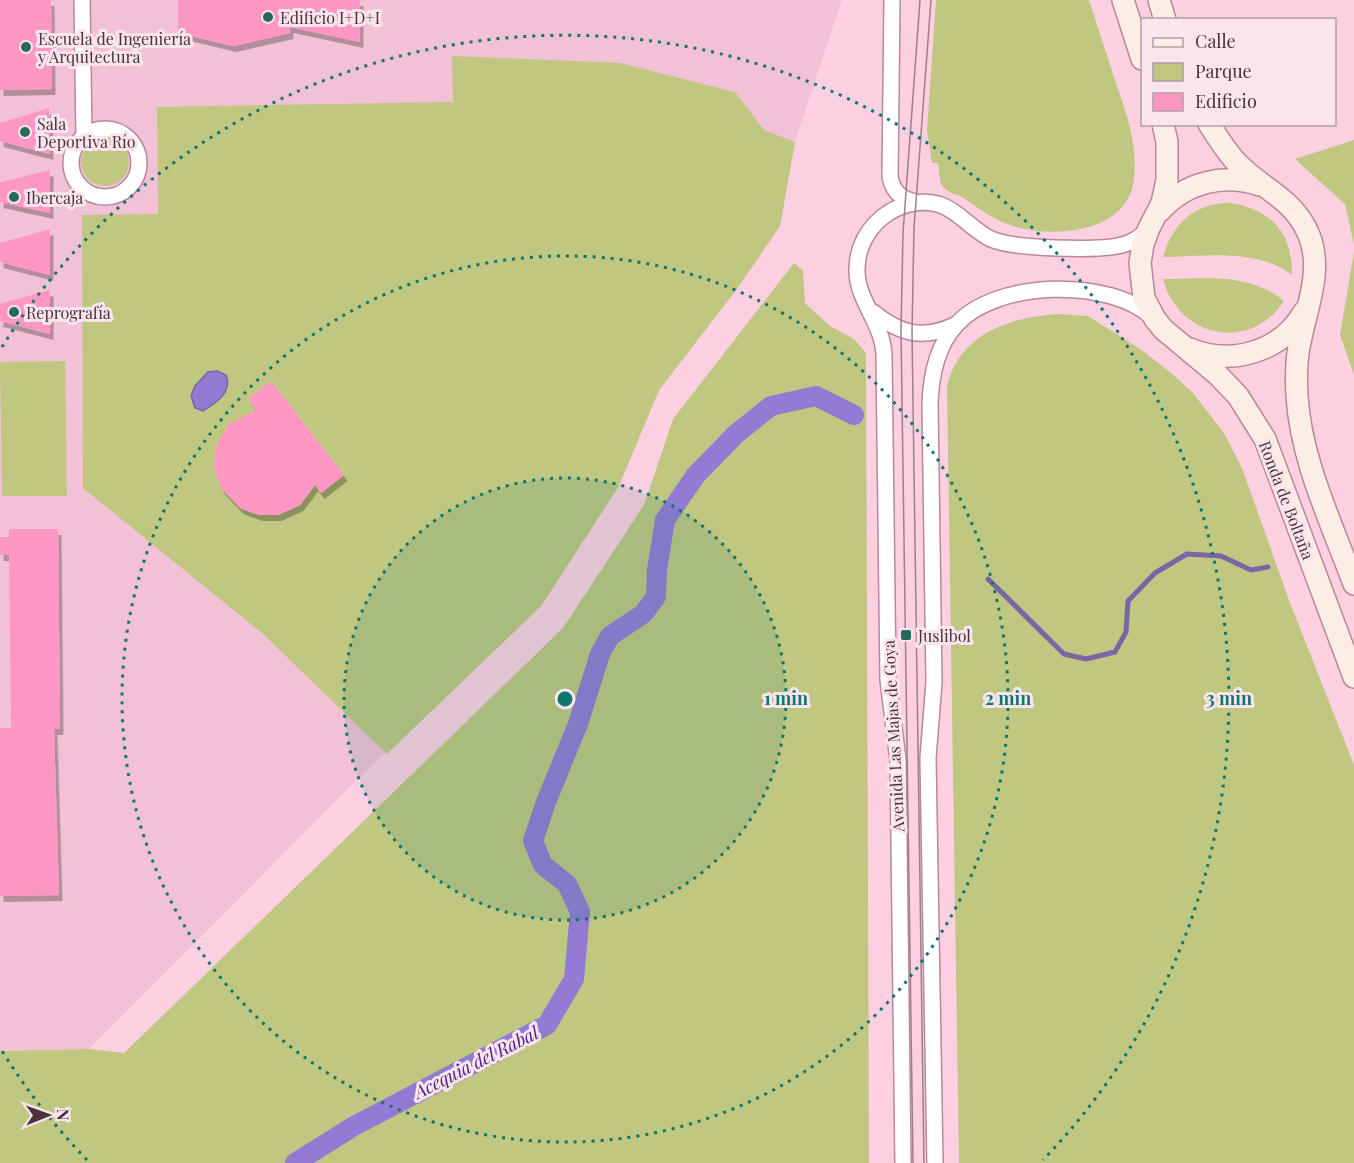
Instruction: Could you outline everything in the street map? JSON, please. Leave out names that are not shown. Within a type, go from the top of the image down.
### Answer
[{"type":"main road","points":[[1123,0],[1141,53]]},
{"type":"main road","points":[[1159,0],[1164,18]]},
{"type":"main road","name":"Ronda de Boltaña","points":[[1163,126],[1167,148],[1167,180],[1162,203],[1143,244],[1140,263],[1144,298],[1163,329],[1218,375],[1238,396],[1265,439],[1354,677]]},
{"type":"main road","name":"Ronda de Boltaña","points":[[1210,126],[1240,166],[1295,210],[1309,235],[1315,264],[1312,295],[1299,343],[1297,366],[1300,418],[1308,457],[1354,584]]},
{"type":"main road","name":"Ronda de Boltaña","points":[[1152,222],[1178,195],[1217,180],[1245,181],[1275,192]]},
{"type":"main road","name":"Ronda de Boltaña","points":[[1185,346],[1208,355],[1223,357],[1253,352],[1279,340],[1288,332],[1302,315],[1312,295]]},
{"type":"street","points":[[82,0],[84,136]]},
{"type":"street","points":[[892,0],[890,177],[897,194],[906,200],[942,206],[993,240],[1028,246],[1114,247],[1132,242],[1152,222]]},
{"type":"street","points":[[83,108],[99,129]]},
{"type":"street","points":[[99,129],[111,129],[131,140],[140,162],[138,174],[123,192],[101,197],[90,194],[74,178],[71,167],[72,155],[76,145],[84,136],[99,129]]},
{"type":"street","name":"Avenida Las Majas de Goya","points":[[903,1163],[898,760],[888,680],[884,354],[882,338],[857,277],[861,244],[881,218],[897,207],[916,202]]},
{"type":"street","name":"Avenida Las Majas de Goya","points":[[934,1163],[928,758],[934,682],[931,390],[936,365],[941,349],[956,325],[966,316],[992,301],[1008,296],[1043,290],[1096,292],[1135,305],[1155,319]]},
{"type":"street","name":"Avenida Las Majas de Goya","points":[[871,310],[895,328],[912,332],[935,332],[956,325]]},
{"type":"shaded area","points":[[0,0],[842,0],[795,142],[780,226],[737,289],[659,390],[619,486],[541,606],[369,768],[89,1049],[0,1051]]},
{"type":"shaded area","points":[[217,371],[226,375],[228,381],[225,392],[218,401],[203,411],[195,408],[191,396],[195,386],[208,372]]},
{"type":"green space","points":[[936,0],[1089,0],[1126,115],[1135,156],[1133,185],[1127,201],[1115,214],[1101,223],[1084,228],[1046,232],[1029,230],[1000,221],[944,188],[940,180],[938,163],[932,163],[927,130]]},
{"type":"green space","points":[[452,56],[620,63],[735,92],[764,130],[795,142],[780,226],[737,289],[659,390],[619,486],[541,606],[387,754],[263,634],[83,488],[82,215],[158,214],[157,107],[453,102]],"holes":[[[271,381],[344,475],[321,492],[315,485],[300,505],[278,515],[259,515],[240,508],[221,488],[214,466],[217,444],[256,410],[248,399]]]},
{"type":"green space","points":[[100,138],[110,138],[125,148],[129,162],[125,176],[119,182],[110,186],[100,186],[85,176],[81,167],[81,157],[91,142]]},
{"type":"green space","points":[[1354,140],[1354,245],[1345,204],[1295,159]]},
{"type":"green space","points":[[1229,203],[1256,210],[1276,225],[1288,247],[1292,275],[1278,266],[1247,257],[1213,255],[1163,257],[1172,235],[1187,218],[1206,207]]},
{"type":"green space","points":[[1354,252],[1354,375],[1340,335]]},
{"type":"green space","points":[[794,263],[803,271],[805,303],[830,326],[854,339],[866,353],[869,1163],[0,1163],[0,1051],[89,1049],[124,1053],[563,628],[644,505],[673,419]]},
{"type":"green space","points":[[1211,278],[1241,281],[1256,285],[1284,301],[1270,317],[1253,328],[1235,332],[1217,332],[1199,326],[1184,315],[1171,299],[1163,279]]},
{"type":"green space","points":[[1058,314],[1088,316],[1140,349],[1193,393],[1224,433],[1242,468],[1290,603],[1354,765],[1354,1163],[959,1163],[947,387],[953,369],[962,354],[974,341],[1005,324]]},
{"type":"green space","points":[[65,361],[67,496],[2,496],[0,362]]},
{"type":"building","name":"Escuela de Ingeniería y Arquitectura","points":[[0,0],[51,0],[52,89],[0,90]]},
{"type":"building","points":[[178,0],[360,0],[360,42],[290,27],[290,33],[233,46],[178,33]]},
{"type":"building","name":"Sala Deportiva Río","points":[[49,108],[50,154],[0,141],[0,123]]},
{"type":"building","points":[[50,170],[50,213],[0,202],[0,182]]},
{"type":"building","points":[[50,229],[50,275],[0,262],[0,243]]},
{"type":"building","points":[[50,290],[50,334],[0,321],[0,304]]},
{"type":"building","points":[[271,381],[344,475],[321,493],[315,485],[300,505],[278,515],[259,515],[240,508],[221,488],[214,466],[217,444],[229,424],[256,410],[248,399]]},
{"type":"building","points":[[9,529],[58,529],[60,729],[54,729],[59,895],[0,896],[0,728],[11,728],[9,555],[0,555],[0,537],[9,537]]},
{"type":"waterway","name":"Acequia del Rabal","points":[[295,1163],[354,1126],[547,1025],[574,979],[580,912],[567,884],[543,865],[533,841],[546,802],[578,724],[600,654],[610,636],[643,614],[656,597],[657,570],[665,520],[696,475],[736,434],[771,406],[816,396],[854,415]]},
{"type":"waterway","points":[[988,579],[1064,654],[1086,659],[1115,652],[1126,632],[1128,601],[1155,573],[1187,554],[1221,556],[1251,570],[1268,567]]},
{"type":"tram line","points":[[913,1163],[901,330],[903,233],[920,0]]},
{"type":"tram line","points":[[924,1163],[912,332],[914,228],[931,0]]},
{"type":"place","name":"Edificio I+D+I","points":[[268,17]]},
{"type":"place","name":"Escuela de Ingeniería y Arquitectura","points":[[26,47]]},
{"type":"place","name":"Sala Deportiva Río","points":[[25,132]]},
{"type":"place","name":"Ibercaja","points":[[14,197]]},
{"type":"place","name":"Reprografía","points":[[14,312]]},
{"type":"place","name":"Juslibol","points":[[906,635]]}]
